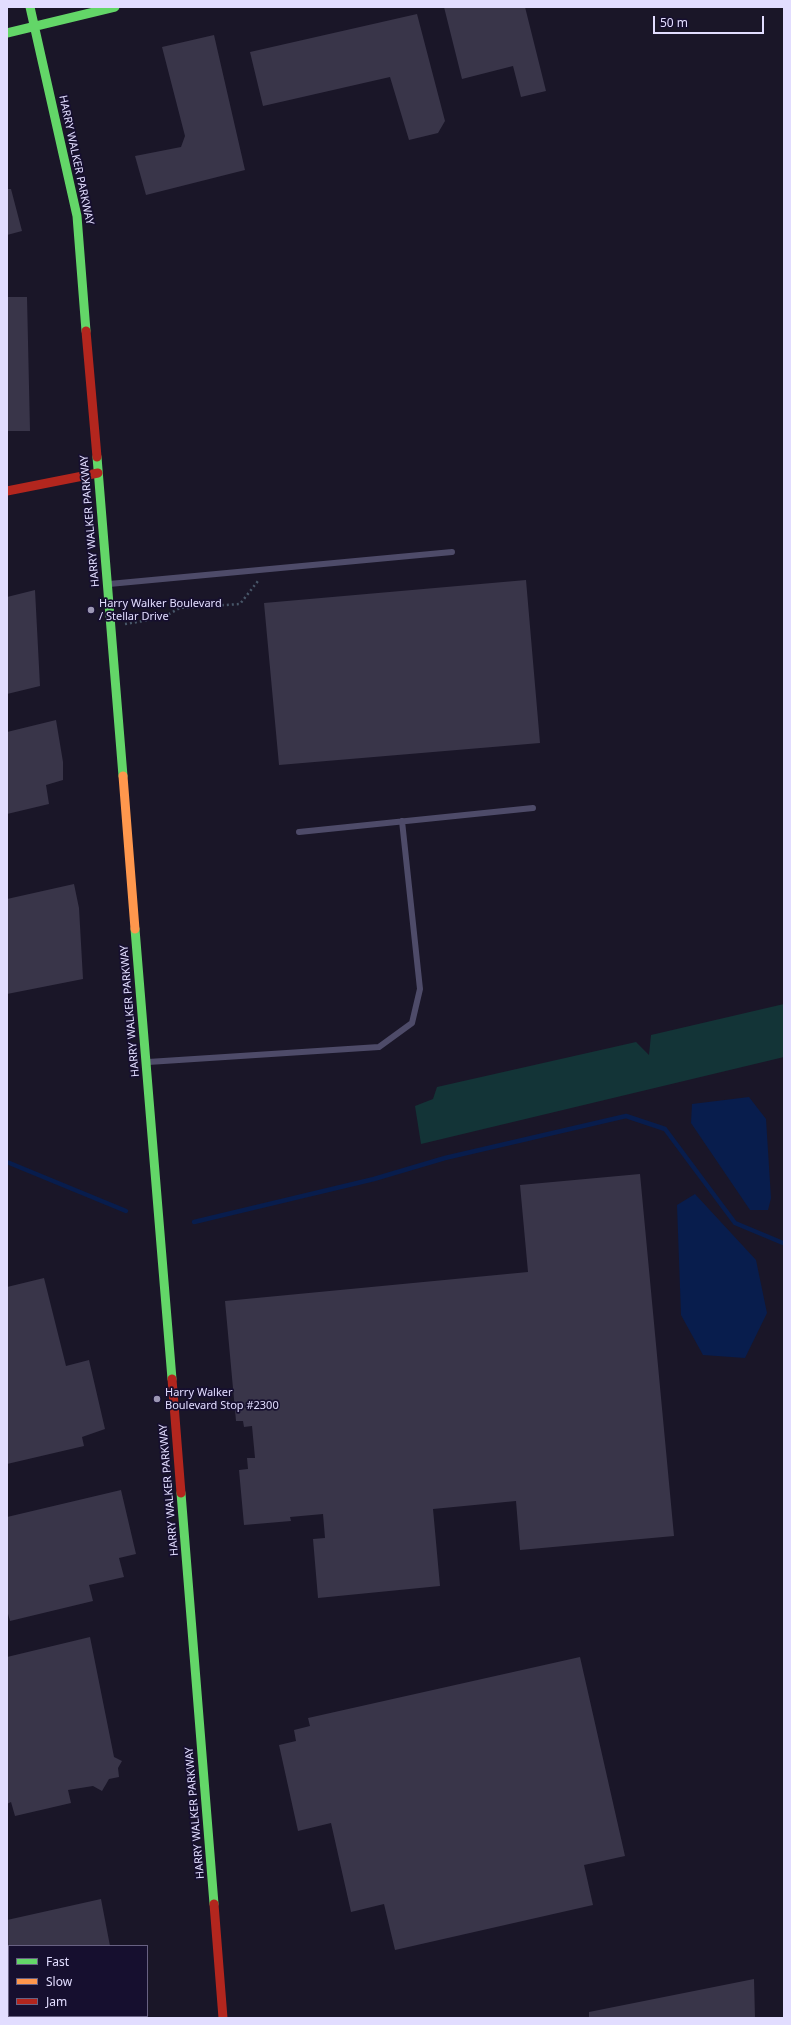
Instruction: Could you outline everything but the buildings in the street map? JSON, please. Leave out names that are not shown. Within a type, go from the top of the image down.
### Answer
[{"type":"street","name":"HARRY WALKER PARKWAY","points":[[30,7],[77,216],[223,2018]]},
{"type":"street","points":[[7,33],[115,7]]},
{"type":"street","points":[[7,491],[98,473]]},
{"type":"lane","points":[[107,585],[452,552]]},
{"type":"lane","points":[[299,832],[533,808]]},
{"type":"lane","points":[[146,1062],[379,1047],[412,1022],[420,990],[402,821]]},
{"type":"path","points":[[111,626],[162,618],[180,608],[240,604],[266,569]]},
{"type":"green space","points":[[784,1004],[784,1057],[421,1144],[415,1106],[433,1099],[437,1087],[636,1042],[649,1055],[651,1035]]},
{"type":"water","points":[[749,1097],[766,1119],[771,1198],[768,1210],[750,1210],[691,1123],[692,1104]]},
{"type":"water","points":[[695,1194],[756,1260],[767,1313],[745,1358],[703,1355],[681,1315],[677,1205]]},
{"type":"waterway","points":[[194,1222],[374,1179],[445,1158],[626,1116],[665,1129],[735,1223],[783,1243]]},
{"type":"waterway","points":[[7,1162],[126,1211]]},
{"type":"traffic: fast","points":[[30,7],[77,216],[86,331]]},
{"type":"traffic: fast","points":[[7,33],[115,7]]},
{"type":"traffic: fast","points":[[97,457],[123,776]]},
{"type":"traffic: fast","points":[[135,929],[172,1379]]},
{"type":"traffic: fast","points":[[181,1493],[214,1904]]},
{"type":"traffic: slow","points":[[123,776],[135,929]]},
{"type":"traffic: jam","points":[[86,331],[97,457]]},
{"type":"traffic: jam","points":[[7,491],[98,473]]},
{"type":"traffic: jam","points":[[172,1379],[181,1493]]},
{"type":"traffic: jam","points":[[214,1904],[223,2018]]},
{"type":"place","name":"Harry Walker Boulevard / Stellar Drive","points":[[91,610]]},
{"type":"place","name":"Harry Walker Boulevard Stop #2300","points":[[157,1399]]}]
